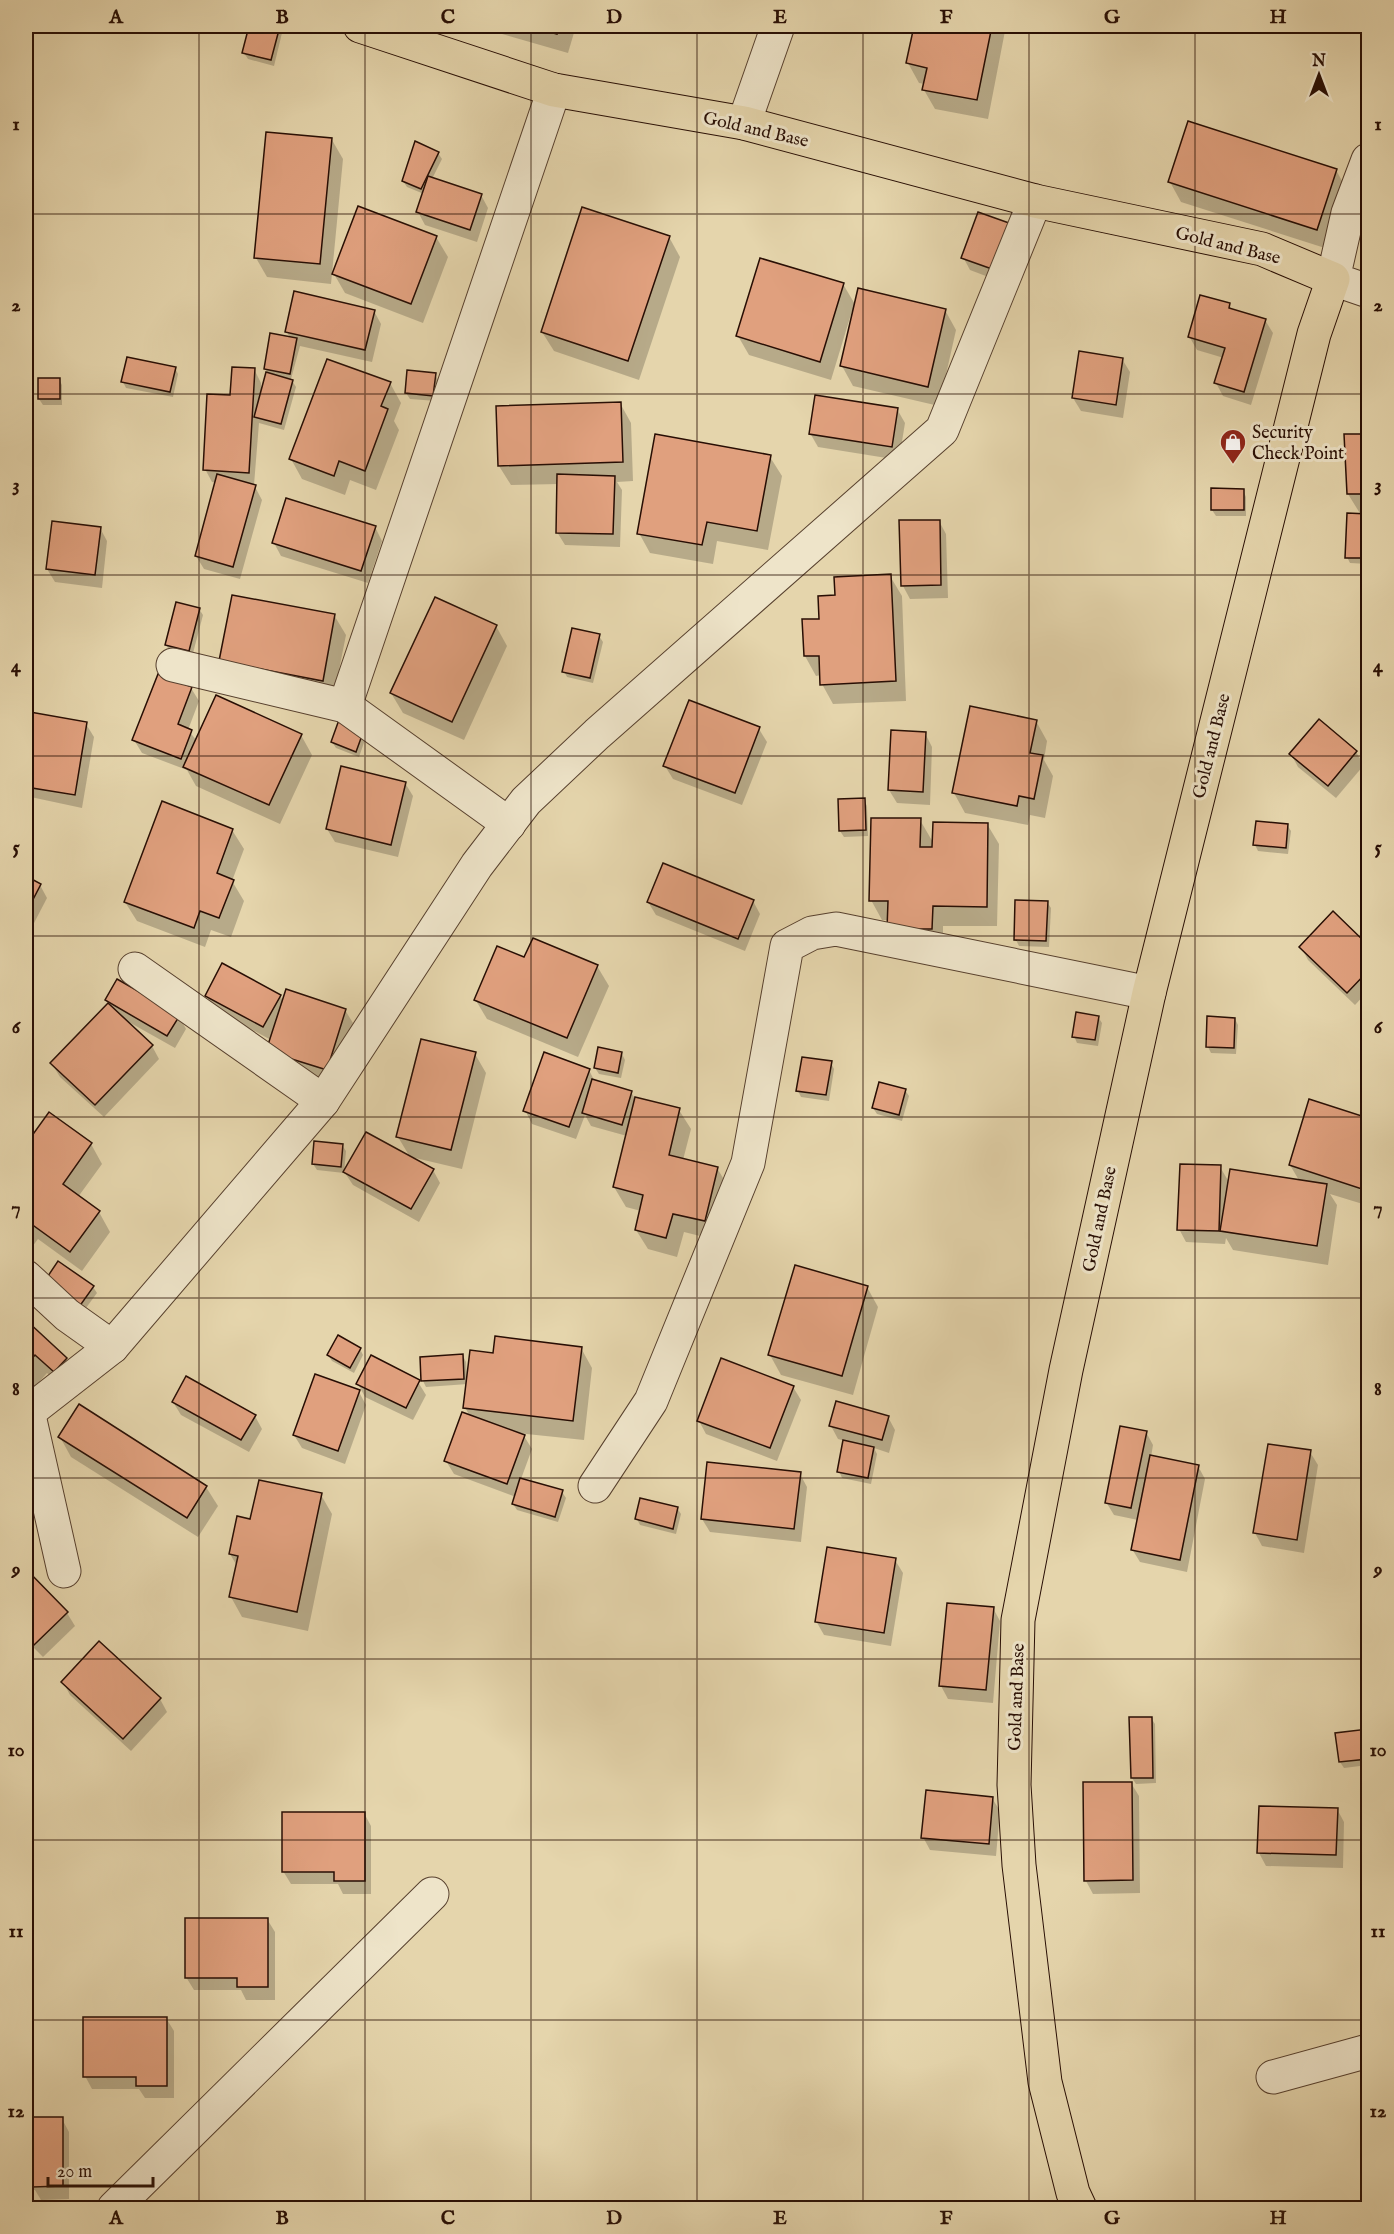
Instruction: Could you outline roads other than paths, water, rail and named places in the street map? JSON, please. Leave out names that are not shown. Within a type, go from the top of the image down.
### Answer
[{"type":"main road","name":"Gold and Base","points":[[360,26],[554,90],[744,123],[1035,201],[1262,249],[1333,279],[1314,334],[1149,993],[1066,1370],[1018,1620],[1014,1785],[1029,1962],[1045,2082],[1073,2193],[1080,2208]]},
{"type":"street","points":[[744,123],[778,26]]},
{"type":"street","points":[[345,706],[554,90]]},
{"type":"street","points":[[1368,160],[1348,213],[1333,279],[1368,291]]},
{"type":"street","points":[[64,1571],[27,1412],[112,1347],[323,1101],[477,865],[526,801],[597,734],[942,430],[1035,201]]},
{"type":"street","points":[[173,665],[345,706],[509,824]]},
{"type":"street","points":[[595,1486],[651,1401],[748,1163],[787,946],[812,933],[836,929],[1149,993]]},
{"type":"street","points":[[135,969],[323,1101]]},
{"type":"street","points":[[26,1277],[67,1315],[112,1347]]},
{"type":"street","points":[[114,2208],[432,1894]]},
{"type":"street","points":[[1273,2077],[1368,2051]]},
{"type":"place","name":"Security Check Point","points":[[1233,465]]}]
